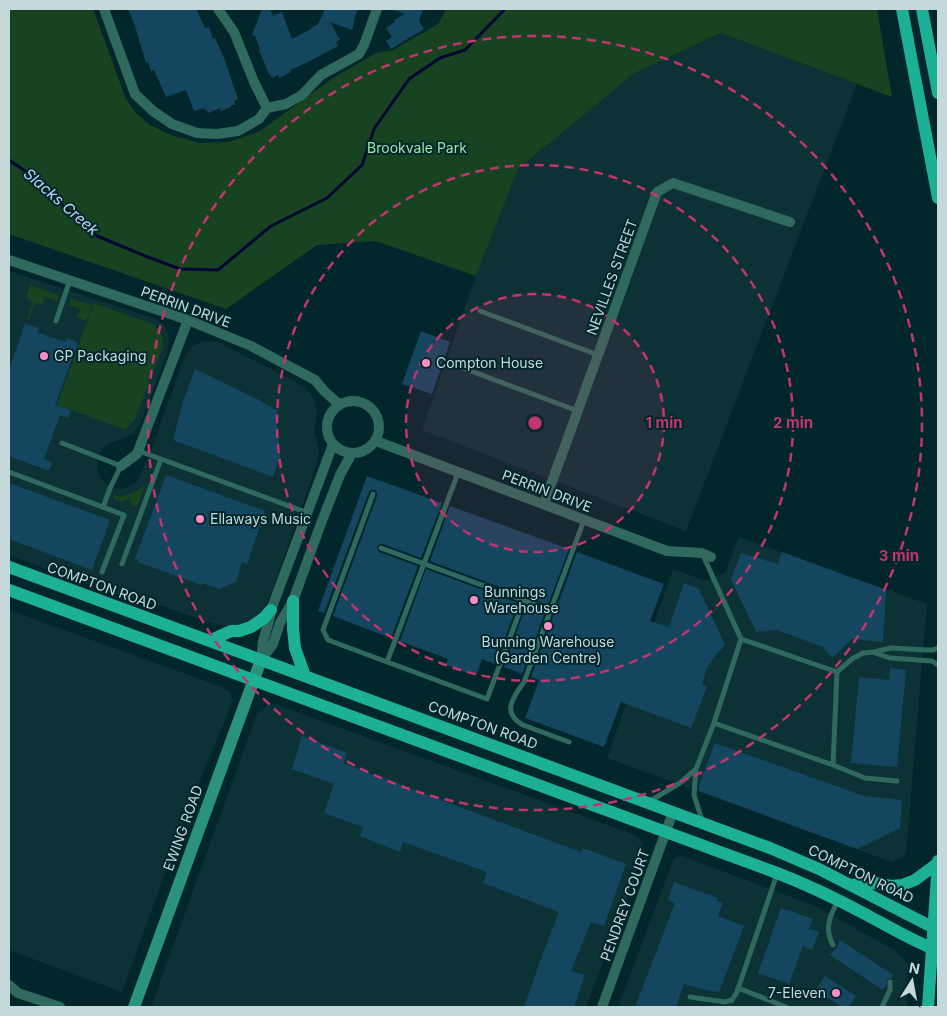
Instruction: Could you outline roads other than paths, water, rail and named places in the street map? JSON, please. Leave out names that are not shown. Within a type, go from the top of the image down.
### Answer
[{"type":"main road","points":[[902,9],[938,198]]},
{"type":"main road","points":[[922,9],[938,82]]},
{"type":"main road","name":"COMPTON ROAD","points":[[9,567],[770,848],[820,869],[936,928]]},
{"type":"main road","points":[[9,590],[798,881],[935,950]]},
{"type":"main road","points":[[293,602],[293,629],[296,648],[305,676]]},
{"type":"main road","points":[[210,641],[231,631],[251,628],[271,610]]},
{"type":"main road","name":"EWING ROAD","points":[[134,1007],[261,660]]},
{"type":"main road","points":[[851,886],[876,883],[891,886],[902,885],[915,880],[938,862]]},
{"type":"main road","points":[[928,1007],[935,950],[938,862]]},
{"type":"street","points":[[104,9],[135,94],[153,111],[172,124],[197,133],[217,134],[238,132],[259,119],[266,108],[286,104],[302,95],[321,75],[359,54],[377,9]]},
{"type":"street","points":[[218,9],[234,32],[266,108]]},
{"type":"street","name":"NEVILLES STREET","points":[[544,504],[658,192],[673,184],[790,222]]},
{"type":"street","name":"PERRIN DRIVE","points":[[9,260],[188,320],[251,346],[315,380],[340,405]]},
{"type":"street","points":[[121,466],[139,451],[188,320]]},
{"type":"street","points":[[356,402],[367,405],[375,412],[379,423],[379,434],[372,446],[364,451],[352,453],[345,452],[333,444],[328,435],[328,420],[333,411],[340,405],[356,402]]},
{"type":"street","name":"PERRIN DRIVE","points":[[376,441],[667,551],[706,555]]},
{"type":"street","name":"EWING ROAD","points":[[261,660],[263,641],[270,622],[271,610],[333,444]]},
{"type":"street","name":"EWING ROAD","points":[[261,660],[273,644],[280,623],[293,602],[323,517],[340,475],[352,453]]},
{"type":"street","name":"PENDREY COURT","points":[[602,1007],[673,812]]},
{"type":"street","points":[[9,985],[18,993],[60,1007]]},
{"type":"lane","points":[[56,321],[70,280]]},
{"type":"lane","points":[[480,311],[598,355]]},
{"type":"lane","points":[[463,368],[578,411]]},
{"type":"lane","points":[[62,443],[121,466],[103,507]]},
{"type":"lane","points":[[139,451],[308,513]]},
{"type":"lane","points":[[122,564],[161,459]]},
{"type":"lane","points":[[9,472],[124,514],[102,572]]},
{"type":"lane","points":[[387,662],[458,472]]},
{"type":"lane","points":[[373,494],[324,630],[328,640],[487,699],[524,600]]},
{"type":"lane","points":[[569,742],[516,722],[511,711],[511,703],[524,682],[584,520]]},
{"type":"lane","points":[[381,548],[550,610]]},
{"type":"lane","points":[[703,823],[694,796],[696,769],[714,723],[741,639],[706,555]]},
{"type":"lane","points":[[741,639],[837,672]]},
{"type":"lane","points":[[833,765],[837,672],[863,653],[891,648],[926,650],[938,648]]},
{"type":"lane","points":[[874,652],[890,658],[932,661],[938,665]]},
{"type":"lane","points":[[714,723],[865,778],[897,781]]},
{"type":"lane","points":[[647,802],[680,783],[696,769]]},
{"type":"lane","points":[[690,997],[725,1002],[732,1000],[738,988],[777,873]]},
{"type":"lane","points":[[833,945],[828,925],[838,900]]},
{"type":"lane","points":[[882,1007],[890,990],[890,982]]},
{"type":"lane","points":[[738,988],[786,1007]]},
{"type":"waterway","name":"Slacks Creek","points":[[9,160],[25,171],[97,236],[180,269],[218,270],[271,226],[327,198],[362,165],[374,129],[409,79],[440,58],[465,50],[505,9]]},
{"type":"place","name":"GP Packaging","points":[[44,356]]},
{"type":"place","name":"Compton House","points":[[426,363]]},
{"type":"place","name":"Ellaways Music","points":[[200,519]]},
{"type":"place","name":"Bunnings Warehouse","points":[[474,600]]},
{"type":"place","name":"Bunning Warehouse (Garden Centre)","points":[[548,626]]},
{"type":"place","name":"7-Eleven","points":[[836,993]]},
{"type":"park label","name":"Brookvale Park","points":[[417,148]]}]
